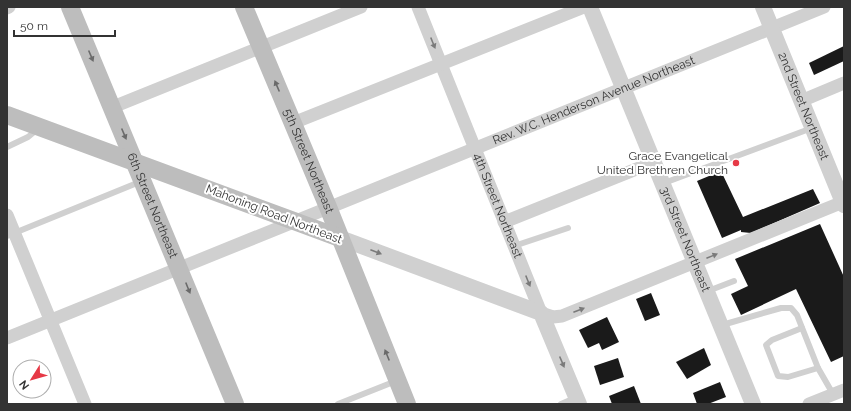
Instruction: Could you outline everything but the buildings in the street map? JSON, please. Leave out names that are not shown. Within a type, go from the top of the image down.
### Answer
[{"type":"main road","name":"6th Street Northeast","points":[[70,7],[136,162],[235,404]]},
{"type":"main road","name":"5th Street Northeast","points":[[244,7],[328,207],[407,404]]},
{"type":"main road","name":"Mahoning Road Northeast","points":[[7,115],[340,238]]},
{"type":"street","points":[[113,107],[361,7]]},
{"type":"street","name":"4th Street Northeast","points":[[418,7],[504,222],[578,401]]},
{"type":"street","points":[[293,123],[584,7]]},
{"type":"street","name":"3rd Street Northeast","points":[[590,7],[752,404]]},
{"type":"street","name":"2nd Street Northeast","points":[[763,7],[844,204]]},
{"type":"street","name":"Rev. W.C. Henderson Avenue Northeast","points":[[7,338],[824,7]]},
{"type":"street","points":[[801,101],[844,83]]},
{"type":"street","points":[[504,222],[654,162]]},
{"type":"street","points":[[541,313],[553,317],[562,316],[844,204]]},
{"type":"street","points":[[7,215],[11,234],[51,320],[85,404]]},
{"type":"street","name":"Mahoning Road Northeast","points":[[340,238],[541,313]]},
{"type":"street","points":[[809,404],[838,392]]},
{"type":"lane","points":[[7,147],[28,137],[40,127]]},
{"type":"lane","points":[[663,183],[812,128]]},
{"type":"lane","points":[[11,234],[143,181]]},
{"type":"lane","points":[[514,246],[568,228]]},
{"type":"lane","points":[[706,291],[734,281]]},
{"type":"lane","points":[[720,325],[781,308],[791,308],[797,315],[818,368],[838,392]]},
{"type":"lane","points":[[802,328],[772,340],[766,345],[778,376],[788,377],[818,368]]},
{"type":"lane","points":[[338,404],[398,380]]},
{"type":"lane","points":[[561,404],[578,401]]},
{"type":"place","name":"Grace Evangelical United Brethren Church","points":[[736,163]]}]
